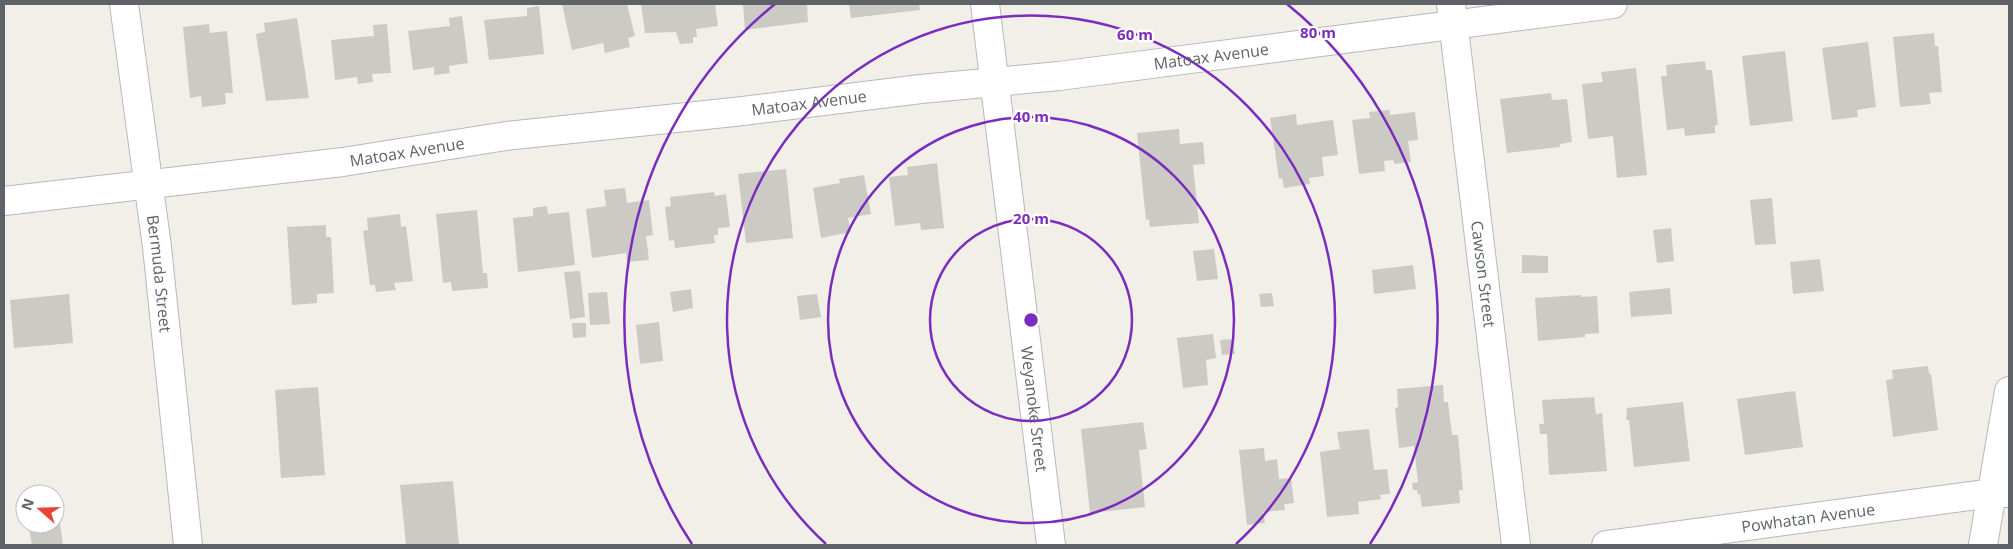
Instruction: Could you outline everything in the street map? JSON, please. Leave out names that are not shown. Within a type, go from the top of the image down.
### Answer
[{"type":"street","name":"Bermuda Street","points":[[124,4],[149,184],[188,545]]},
{"type":"street","name":"Weyanoke Street","points":[[985,4],[1051,545]]},
{"type":"street","name":"Matoax Avenue","points":[[4,201],[343,162],[506,136],[1060,76],[1452,14],[1614,4]]},
{"type":"street","name":"Cawson Street","points":[[1452,14],[1516,545]]},
{"type":"street","points":[[1983,545],[2001,493],[2009,391]]},
{"type":"street","name":"Powhatan Avenue","points":[[1606,545],[2001,493]]},
{"type":"building","points":[[562,4],[627,4],[635,36],[628,38],[630,47],[605,53],[603,43],[572,50]]},
{"type":"building","points":[[641,4],[715,4],[718,26],[696,29],[697,37],[693,37],[693,43],[680,44],[676,32],[645,33]]},
{"type":"building","points":[[743,4],[807,4],[808,22],[745,30]]},
{"type":"building","points":[[849,4],[919,4],[920,10],[851,18]]},
{"type":"building","points":[[539,6],[544,54],[489,60],[484,20],[527,16],[527,8]]},
{"type":"building","points":[[462,16],[468,63],[449,66],[450,73],[434,75],[434,67],[413,70],[408,31],[450,26],[449,18]]},
{"type":"building","points":[[297,18],[309,98],[266,101],[256,34],[265,32],[264,23]]},
{"type":"building","points":[[209,24],[210,33],[227,31],[233,93],[225,93],[226,104],[202,107],[201,96],[190,98],[183,27]]},
{"type":"building","points":[[387,24],[391,73],[372,74],[373,82],[358,84],[357,77],[335,80],[331,40],[374,36],[373,25]]},
{"type":"building","points":[[1934,33],[1935,46],[1938,46],[1942,92],[1929,93],[1931,104],[1900,107],[1893,37]]},
{"type":"building","points":[[1868,42],[1876,107],[1857,110],[1858,117],[1832,120],[1822,48]]},
{"type":"building","points":[[1785,51],[1793,121],[1750,126],[1742,56]]},
{"type":"building","points":[[1705,61],[1706,70],[1712,70],[1718,125],[1715,125],[1715,133],[1685,136],[1684,128],[1667,130],[1661,76],[1667,76],[1666,65]]},
{"type":"building","points":[[1636,68],[1647,175],[1617,178],[1613,136],[1588,139],[1582,84],[1603,82],[1601,72]]},
{"type":"building","points":[[1551,93],[1552,100],[1567,99],[1572,142],[1560,144],[1560,147],[1507,153],[1500,99]]},
{"type":"building","points":[[1390,110],[1390,115],[1415,112],[1418,140],[1408,141],[1411,162],[1394,164],[1393,160],[1384,161],[1385,171],[1359,174],[1352,120],[1370,118],[1369,112]]},
{"type":"building","points":[[1296,114],[1297,125],[1333,120],[1338,155],[1322,157],[1324,176],[1309,178],[1310,184],[1284,188],[1282,178],[1279,179],[1270,118]]},
{"type":"building","points":[[1179,129],[1180,144],[1203,142],[1205,164],[1193,165],[1199,223],[1150,227],[1149,219],[1146,220],[1137,133]]},
{"type":"building","points":[[937,163],[944,228],[921,230],[920,223],[895,226],[889,177],[908,175],[907,167]]},
{"type":"building","points":[[786,169],[793,238],[746,243],[738,174]]},
{"type":"building","points":[[864,175],[871,214],[848,218],[851,232],[821,238],[813,188],[840,183],[839,179]]},
{"type":"building","points":[[625,188],[627,203],[649,200],[653,235],[646,236],[649,260],[627,262],[626,253],[592,258],[586,209],[606,206],[604,190]]},
{"type":"building","points":[[714,192],[715,196],[726,194],[730,227],[718,228],[718,235],[714,235],[715,243],[675,248],[674,240],[669,241],[665,207],[671,206],[670,197]]},
{"type":"building","points":[[1772,198],[1776,244],[1755,245],[1750,200]]},
{"type":"building","points":[[547,206],[548,214],[569,212],[575,265],[518,272],[513,218],[533,216],[533,208]]},
{"type":"building","points":[[477,210],[483,273],[487,273],[488,288],[452,291],[451,282],[443,283],[436,214]]},
{"type":"building","points":[[400,214],[401,227],[406,226],[413,281],[394,283],[396,290],[376,292],[375,285],[370,285],[363,231],[368,230],[367,218]]},
{"type":"building","points":[[326,225],[326,237],[331,237],[334,293],[317,294],[317,303],[292,305],[287,227]]},
{"type":"building","points":[[1671,228],[1674,261],[1657,263],[1653,230]]},
{"type":"building","points":[[1214,249],[1218,279],[1197,281],[1193,251]]},
{"type":"building","points":[[1522,255],[1548,256],[1548,273],[1522,273]]},
{"type":"building","points":[[1820,259],[1824,291],[1793,294],[1790,262]]},
{"type":"building","points":[[1413,265],[1416,289],[1374,294],[1372,270]]},
{"type":"building","points":[[580,271],[585,317],[570,319],[564,272]]},
{"type":"building","points":[[1670,288],[1672,314],[1631,317],[1629,292]]},
{"type":"building","points":[[691,289],[693,308],[673,312],[670,292]]},
{"type":"building","points":[[607,292],[610,324],[590,325],[588,293]]},
{"type":"building","points":[[1272,293],[1274,306],[1261,307],[1259,294]]},
{"type":"building","points":[[69,294],[73,343],[14,348],[10,300]]},
{"type":"building","points":[[817,294],[821,317],[800,320],[797,296]]},
{"type":"building","points":[[1581,295],[1581,297],[1597,296],[1599,333],[1585,334],[1585,337],[1538,341],[1535,298]]},
{"type":"building","points":[[659,322],[663,361],[640,364],[636,325]]},
{"type":"building","points":[[572,323],[586,323],[586,337],[573,338]]},
{"type":"building","points":[[1213,334],[1216,358],[1206,360],[1208,385],[1183,388],[1177,338]]},
{"type":"building","points":[[1233,339],[1235,354],[1222,355],[1220,340]]},
{"type":"building","points":[[1928,366],[1929,374],[1931,374],[1938,430],[1893,437],[1886,380],[1893,379],[1892,370]]},
{"type":"building","points":[[1443,385],[1444,402],[1448,402],[1452,435],[1458,435],[1463,490],[1459,490],[1460,503],[1422,507],[1420,494],[1418,495],[1417,490],[1413,490],[1412,483],[1418,482],[1414,446],[1399,448],[1395,408],[1398,407],[1397,389]]},
{"type":"building","points":[[318,387],[325,475],[281,478],[275,390]]},
{"type":"building","points":[[1795,391],[1803,447],[1745,455],[1737,399]]},
{"type":"building","points":[[1594,397],[1596,414],[1602,413],[1607,471],[1549,475],[1547,434],[1540,434],[1539,424],[1544,424],[1542,400]]},
{"type":"building","points":[[1683,402],[1690,461],[1634,467],[1629,420],[1626,420],[1627,408]]},
{"type":"building","points":[[1143,422],[1147,449],[1139,450],[1145,507],[1090,513],[1081,429]]},
{"type":"building","points":[[1369,429],[1374,470],[1387,469],[1390,494],[1380,495],[1381,499],[1358,502],[1359,514],[1327,517],[1320,452],[1340,449],[1337,432]]},
{"type":"building","points":[[1264,448],[1265,461],[1277,459],[1279,479],[1291,478],[1294,503],[1284,504],[1285,510],[1263,512],[1265,523],[1247,525],[1239,450]]},
{"type":"building","points":[[453,481],[459,545],[406,545],[400,485]]},
{"type":"building","points":[[30,534],[61,534],[63,545],[32,545]]}]
